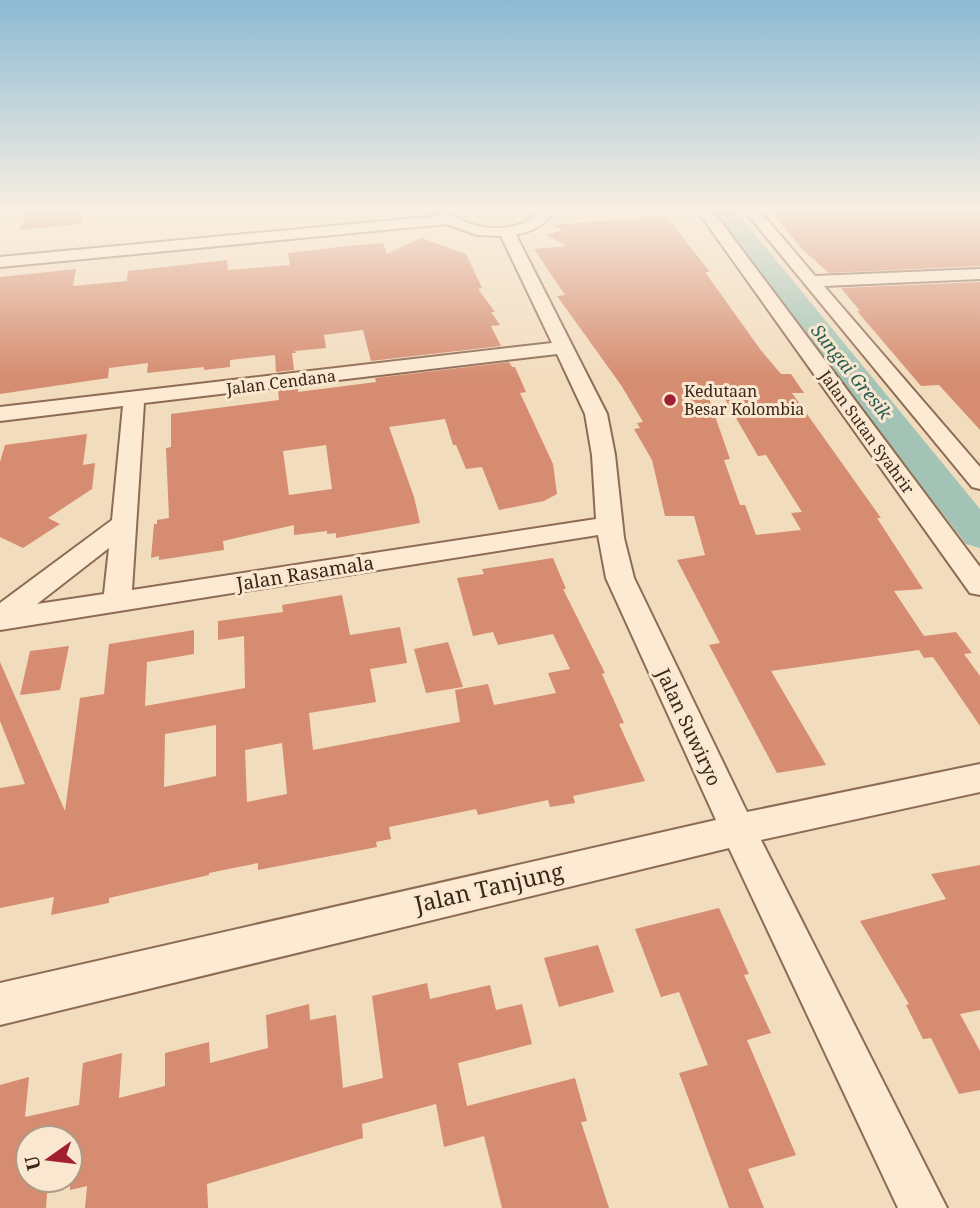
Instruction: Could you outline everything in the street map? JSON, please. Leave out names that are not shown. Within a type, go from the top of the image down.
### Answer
[{"type":"street","name":"Jalan Suwiryo","points":[[523,266],[596,414],[603,438],[612,557],[620,578],[738,830],[923,1208]]},
{"type":"street","name":"Jalan Sutan Syahrir","points":[[745,266],[980,586]]},
{"type":"street","points":[[796,266],[980,482]]},
{"type":"street","points":[[808,281],[980,274]]},
{"type":"street","name":"Jalan Cendana","points":[[0,414],[562,348]]},
{"type":"street","points":[[117,602],[134,399]]},
{"type":"street","points":[[0,619],[124,523]]},
{"type":"street","name":"Jalan Rasamala","points":[[0,619],[610,525]]},
{"type":"street","name":"Jalan Tanjung","points":[[0,1004],[738,830],[980,778]]},
{"type":"building","points":[[170,266],[228,266],[228,270],[273,266],[472,266],[482,288],[478,289],[495,312],[491,312],[500,325],[491,326],[501,346],[371,361],[363,330],[324,335],[326,348],[295,351],[296,353],[292,353],[294,370],[276,372],[275,355],[230,360],[230,367],[204,370],[204,367],[147,373],[148,363],[109,368],[108,378],[0,394],[0,277],[76,269],[73,286],[127,281],[128,271]]},
{"type":"building","points":[[546,266],[706,266],[710,272],[705,272],[760,349],[781,374],[791,374],[804,393],[792,393],[881,518],[877,518],[923,589],[894,591],[924,636],[956,632],[972,653],[964,654],[980,676],[980,726],[933,657],[924,658],[919,650],[771,671],[826,765],[777,773],[709,645],[720,643],[677,560],[705,555],[694,516],[665,516],[652,460],[634,429],[640,428],[637,423],[643,422],[621,385],[557,296],[565,295]],"holes":[[[717,385],[758,456],[766,455],[802,512],[791,513],[801,530],[756,535],[745,505],[740,505],[724,460],[730,459],[706,390]]]},
{"type":"building","points":[[822,266],[972,266],[829,273]]},
{"type":"building","points":[[980,282],[980,430],[939,385],[921,386],[857,311],[860,311],[841,288]]},
{"type":"building","points":[[509,362],[515,367],[526,392],[520,393],[553,464],[557,494],[544,501],[499,510],[482,467],[466,469],[456,445],[453,445],[445,419],[389,427],[414,497],[420,523],[336,538],[336,533],[327,534],[327,531],[294,535],[294,525],[223,541],[224,550],[159,560],[159,556],[151,558],[154,524],[157,524],[157,520],[169,518],[166,448],[171,447],[171,414],[279,400],[278,390],[298,387],[298,392],[376,382],[375,378]],"holes":[[[326,445],[332,489],[289,495],[283,451]]]},
{"type":"building","points":[[87,434],[83,465],[95,463],[92,489],[48,518],[60,524],[23,548],[0,537],[0,462],[5,445]]},
{"type":"building","points":[[553,558],[566,589],[563,589],[605,673],[602,674],[624,723],[619,724],[645,781],[573,796],[575,803],[550,807],[548,800],[478,815],[476,809],[389,827],[391,839],[376,842],[377,847],[258,870],[258,863],[209,873],[109,898],[109,903],[51,915],[54,897],[0,908],[0,788],[25,784],[0,721],[0,662],[65,811],[80,698],[104,694],[109,644],[194,630],[194,654],[147,662],[145,706],[245,688],[244,636],[218,640],[218,621],[283,612],[282,605],[342,595],[350,635],[400,627],[407,663],[370,669],[376,702],[309,713],[313,750],[460,722],[455,690],[488,684],[494,705],[556,693],[548,673],[570,669],[553,634],[498,645],[493,632],[473,636],[457,578],[484,574],[482,569]],"holes":[[[216,725],[216,776],[164,787],[165,734]],[[282,743],[287,794],[247,802],[245,750]]]},
{"type":"building","points":[[448,642],[463,687],[426,693],[414,649]]},
{"type":"building","points":[[69,646],[60,690],[20,695],[30,651]]},
{"type":"building","points":[[980,865],[980,1010],[960,1014],[980,1051],[980,1090],[959,1094],[931,1038],[923,1039],[906,1005],[909,1004],[860,921],[946,899],[931,874]]},
{"type":"building","points":[[719,908],[749,974],[744,975],[771,1033],[747,1040],[796,1155],[748,1169],[764,1208],[729,1208],[679,1073],[708,1065],[679,992],[661,997],[635,929]]},
{"type":"building","points":[[598,945],[614,992],[559,1007],[544,958]]},
{"type":"building","points":[[427,983],[430,999],[490,985],[496,1010],[522,1004],[532,1044],[458,1063],[467,1106],[575,1078],[587,1121],[581,1122],[609,1208],[502,1208],[484,1136],[444,1147],[436,1104],[362,1124],[363,1138],[207,1184],[208,1208],[85,1208],[87,1186],[84,1187],[84,1124],[14,1124],[14,1194],[47,1194],[46,1208],[0,1208],[0,1085],[29,1077],[25,1117],[79,1105],[83,1063],[122,1053],[119,1098],[165,1086],[165,1053],[209,1042],[210,1063],[268,1048],[266,1015],[309,1004],[310,1020],[336,1015],[343,1088],[383,1078],[372,996]]},
{"type":"waterway","name":"Sungai Gresik","points":[[767,266],[980,535]]},
{"type":"place","name":"Kedutaan Besar Kolombia","points":[[670,400]]}]
